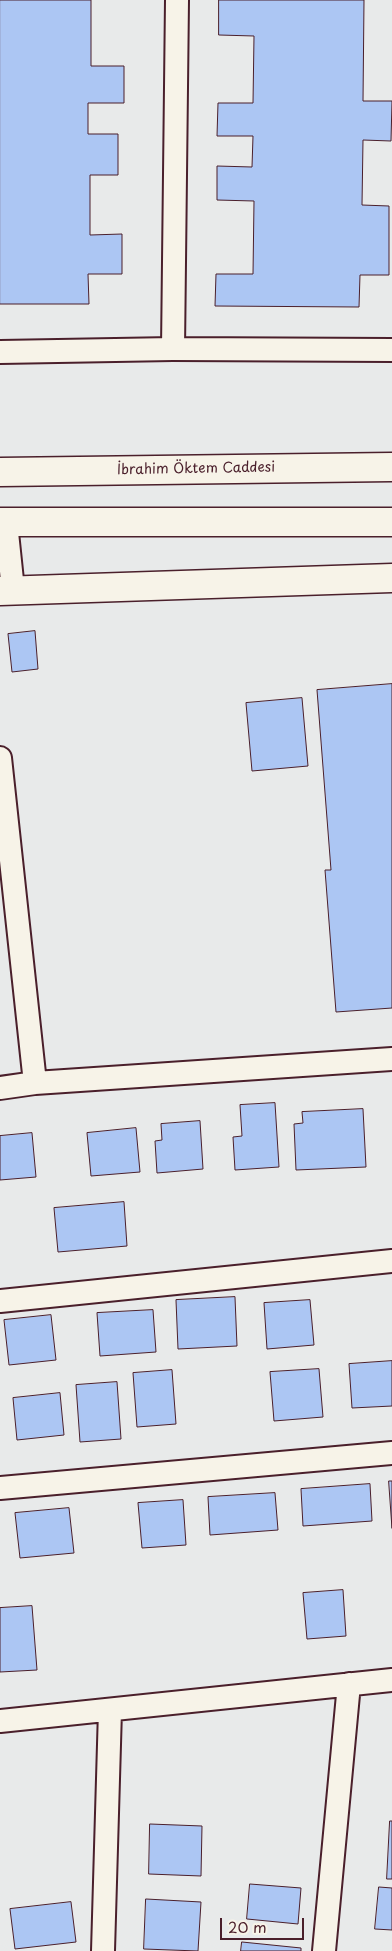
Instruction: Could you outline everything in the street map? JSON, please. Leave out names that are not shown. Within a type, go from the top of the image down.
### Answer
[{"type":"main road","name":"İbrahim Öktem Caddesi","points":[[0,472],[392,467]]},
{"type":"main road","points":[[3,523],[392,522]]},
{"type":"main road","points":[[6,590],[392,578]]},
{"type":"street","points":[[173,349],[177,0]]},
{"type":"street","points":[[0,352],[173,349],[392,350]]},
{"type":"street","points":[[3,523],[6,590]]},
{"type":"street","points":[[0,758],[3,822],[36,1083]]},
{"type":"street","points":[[0,1088],[36,1083],[392,1059]]},
{"type":"street","points":[[0,1301],[392,1261]]},
{"type":"street","points":[[0,1488],[392,1453]]},
{"type":"street","points":[[0,1722],[392,1680]]},
{"type":"street","points":[[324,1951],[348,1684]]},
{"type":"street","points":[[103,1951],[110,1710]]},
{"type":"building","points":[[0,0],[91,0],[91,66],[124,66],[124,103],[88,103],[88,134],[118,134],[118,175],[90,175],[90,235],[122,234],[122,274],[88,274],[89,304],[0,304]]},
{"type":"building","points":[[219,0],[364,0],[363,101],[392,101],[391,141],[363,140],[362,205],[389,206],[389,275],[360,275],[359,307],[215,306],[216,274],[253,274],[254,201],[217,200],[217,166],[252,167],[253,136],[217,136],[218,103],[253,103],[254,36],[219,35]]},
{"type":"building","points":[[35,631],[38,669],[12,672],[8,634]]},
{"type":"building","points":[[392,684],[392,1008],[336,1012],[325,870],[331,870],[317,690]]},
{"type":"building","points":[[302,698],[308,766],[252,771],[246,703]]},
{"type":"building","points":[[275,1103],[279,1167],[235,1170],[233,1137],[242,1136],[240,1105]]},
{"type":"building","points":[[363,1109],[366,1167],[296,1170],[294,1124],[303,1123],[302,1112]]},
{"type":"building","points":[[200,1121],[203,1169],[157,1173],[155,1141],[162,1140],[161,1124]]},
{"type":"building","points":[[136,1128],[140,1172],[91,1176],[87,1133]]},
{"type":"building","points":[[32,1133],[36,1177],[0,1180],[0,1136]]},
{"type":"building","points":[[124,1202],[127,1246],[58,1252],[54,1208]]},
{"type":"building","points":[[235,1297],[237,1346],[178,1349],[176,1300]]},
{"type":"building","points":[[310,1300],[314,1345],[267,1349],[264,1303]]},
{"type":"building","points":[[153,1310],[156,1352],[100,1356],[97,1313]]},
{"type":"building","points":[[51,1315],[56,1360],[9,1365],[4,1320]]},
{"type":"building","points":[[392,1361],[392,1406],[352,1408],[349,1364]]},
{"type":"building","points":[[319,1369],[323,1417],[274,1421],[270,1372]]},
{"type":"building","points":[[172,1370],[176,1424],[137,1427],[133,1373]]},
{"type":"building","points":[[117,1382],[121,1439],[80,1442],[76,1385]]},
{"type":"building","points":[[60,1393],[64,1435],[17,1440],[13,1398]]},
{"type":"building","points":[[389,1481],[392,1481],[392,1528]]},
{"type":"building","points":[[370,1484],[372,1521],[303,1526],[301,1489]]},
{"type":"building","points":[[275,1493],[278,1530],[210,1535],[208,1497]]},
{"type":"building","points":[[183,1500],[186,1545],[142,1548],[138,1503]]},
{"type":"building","points":[[69,1508],[74,1553],[20,1558],[15,1513]]},
{"type":"building","points":[[343,1590],[346,1636],[307,1639],[303,1593]]},
{"type":"building","points":[[32,1606],[37,1670],[0,1672],[0,1608]]},
{"type":"building","points":[[390,1821],[392,1821],[392,1879],[387,1879]]},
{"type":"building","points":[[150,1824],[202,1826],[201,1876],[149,1874]]},
{"type":"building","points":[[250,1884],[301,1888],[298,1924],[247,1919]]},
{"type":"building","points":[[379,1887],[392,1888],[392,1930],[375,1929]]},
{"type":"building","points":[[146,1899],[201,1902],[198,1951],[144,1949]]},
{"type":"building","points":[[71,1902],[76,1942],[15,1949],[10,1909]]},
{"type":"building","points":[[242,1942],[301,1948],[301,1951],[241,1951]]}]
